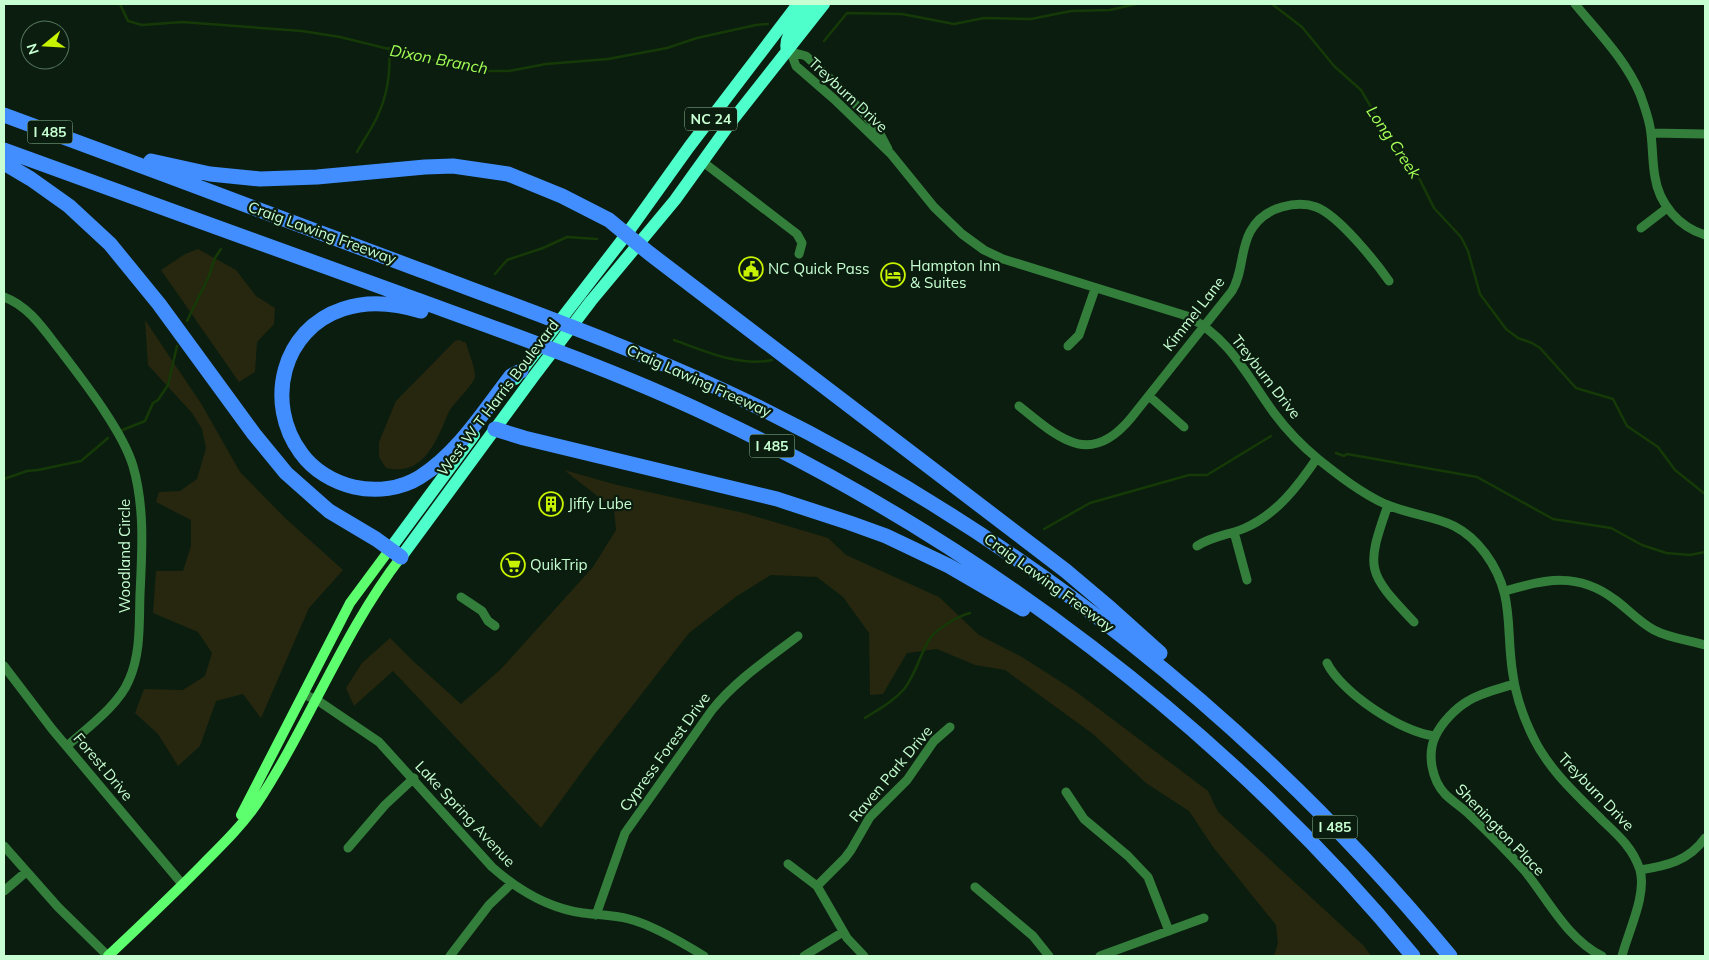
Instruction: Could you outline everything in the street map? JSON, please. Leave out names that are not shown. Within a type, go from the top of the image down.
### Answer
[{"type":"highway","name":"Craig Lawing Freeway","points":[[4,115],[613,343],[697,378],[754,405],[893,480],[970,527],[1085,607],[1140,649],[1210,707],[1329,820],[1385,880],[1450,956]]},
{"type":"highway","points":[[97,149],[210,174],[260,179],[317,177],[453,166],[508,174],[562,196],[609,220],[626,235],[1066,571],[1112,609],[1166,659],[1210,707]]},
{"type":"highway","name":"Craig Lawing Freeway","points":[[4,150],[552,349],[707,414],[798,459],[854,490],[941,542],[1036,606],[1115,666],[1202,738],[1273,805],[1344,878],[1413,956]]},
{"type":"highway","points":[[4,163],[39,184],[69,206],[110,244],[159,304],[254,434],[286,473],[329,511],[396,553]]},
{"type":"highway","points":[[464,317],[446,320],[406,306],[370,303],[342,309],[319,321],[298,343],[291,355],[285,369],[281,397],[286,425],[293,441],[314,468],[350,486],[368,489],[379,489],[408,483],[428,472],[450,452],[511,376],[527,374]]},
{"type":"highway","points":[[495,429],[524,438],[777,499],[859,526],[950,566],[1115,666]]},
{"type":"main road","name":"West W T Harris Boulevard","points":[[232,834],[350,603],[396,553],[495,429],[549,335],[798,4]]},
{"type":"main road","points":[[789,52],[786,41],[789,34],[811,4]]},
{"type":"main road","name":"West W T Harris Boulevard","points":[[108,956],[183,885],[232,834],[254,806],[278,769],[317,700],[336,660],[396,553],[527,374],[562,339],[675,200],[731,122],[789,52],[824,4]]},
{"type":"street","points":[[1575,4],[1616,54],[1633,80],[1644,108],[1651,134],[1655,180],[1667,208],[1684,224],[1705,235]]},
{"type":"street","name":"Treyburn Drive","points":[[789,52],[806,56],[860,109],[878,130],[891,154]]},
{"type":"street","name":"Treyburn Drive","points":[[789,52],[796,66],[834,99],[891,154],[934,207],[962,234],[984,250],[1004,259],[1187,316],[1203,326],[1237,358],[1274,413],[1317,458],[1358,488],[1388,505],[1447,522],[1467,534],[1477,543],[1492,563],[1504,591],[1508,606],[1514,684],[1527,725],[1544,756],[1567,785],[1624,840],[1640,870],[1641,889],[1622,956]]},
{"type":"street","points":[[1651,134],[1705,134]]},
{"type":"street","points":[[703,162],[797,234],[802,243],[799,254]]},
{"type":"street","name":"Kimmel Lane","points":[[1019,406],[1058,437],[1074,443],[1087,444],[1103,441],[1119,432],[1203,326],[1214,315],[1236,283],[1250,231],[1266,214],[1285,206],[1306,204],[1328,214],[1356,242],[1389,281]]},
{"type":"street","points":[[1641,228],[1667,208]]},
{"type":"street","points":[[1068,346],[1079,335],[1095,288]]},
{"type":"street","name":"Woodland Circle","points":[[4,297],[16,303],[35,318],[106,414],[131,460],[140,504],[142,550],[138,645],[132,672],[117,699],[67,746]]},
{"type":"street","points":[[1149,396],[1184,427]]},
{"type":"street","points":[[1197,546],[1214,537],[1234,532],[1262,519],[1277,508],[1317,458]]},
{"type":"street","points":[[1388,505],[1374,546],[1373,560],[1375,572],[1382,587],[1414,622]]},
{"type":"street","points":[[1234,532],[1247,580]]},
{"type":"street","points":[[1504,591],[1543,581],[1558,580],[1584,584],[1602,591],[1615,599],[1647,626],[1656,631],[1705,644]]},
{"type":"street","points":[[461,597],[482,611],[492,623]]},
{"type":"street","name":"Cypress Forest Drive","points":[[596,914],[621,842],[629,826],[712,710],[722,697],[741,679],[798,636]]},
{"type":"street","points":[[1327,663],[1338,680],[1372,708],[1412,730],[1435,736]]},
{"type":"street","name":"Forest Drive","points":[[4,666],[67,746],[183,885]]},
{"type":"street","name":"Shenington Place","points":[[1514,684],[1482,694],[1468,701],[1450,716],[1435,736],[1431,760],[1433,772],[1445,793],[1470,815],[1524,870],[1563,922],[1581,942],[1602,956]]},
{"type":"street","name":"Lake Spring Avenue","points":[[303,694],[317,700],[380,742],[486,860],[512,883],[546,902],[575,912],[638,922],[692,948],[704,956]]},
{"type":"street","name":"Raven Park Drive","points":[[817,886],[852,850],[870,817],[907,780],[934,741],[950,727]]},
{"type":"street","points":[[348,848],[384,805],[414,778]]},
{"type":"street","points":[[1066,792],[1090,826],[1128,856],[1148,876],[1169,931]]},
{"type":"street","points":[[1640,870],[1662,866],[1687,857],[1705,838]]},
{"type":"street","points":[[4,846],[26,872],[108,956]]},
{"type":"street","points":[[788,864],[817,886],[843,932],[856,950],[864,956]]},
{"type":"street","points":[[4,891],[26,872]]},
{"type":"street","points":[[450,956],[489,905],[512,883]]},
{"type":"street","points":[[976,887],[1033,936],[1049,956]]},
{"type":"street","points":[[1100,956],[1204,918]]},
{"type":"street","points":[[804,956],[843,932]]},
{"type":"green space","points":[[198,249],[236,270],[256,296],[275,308],[274,324],[257,342],[255,372],[239,382],[161,270],[185,254]]},
{"type":"green space","points":[[145,320],[202,405],[240,472],[284,517],[343,570],[309,608],[261,718],[243,694],[216,701],[200,746],[178,766],[158,734],[135,713],[144,689],[183,690],[205,676],[212,653],[198,632],[153,613],[156,571],[183,571],[191,546],[191,520],[156,502],[159,492],[180,491],[197,479],[206,448],[202,429],[192,413],[148,365]]},
{"type":"green space","points":[[459,340],[466,343],[474,370],[474,380],[447,414],[433,446],[422,460],[407,468],[386,468],[379,457],[379,442],[396,401],[455,341]]},
{"type":"green space","points":[[564,470],[617,485],[744,513],[828,538],[846,555],[939,597],[979,635],[1022,657],[1075,691],[1208,791],[1218,812],[1364,946],[1371,956],[1274,956],[1278,943],[1276,925],[1213,847],[1189,811],[1146,783],[1093,734],[1005,670],[975,665],[937,649],[907,653],[883,694],[870,695],[869,633],[843,597],[817,577],[771,575],[737,596],[689,633],[594,755],[541,828],[393,671],[354,706],[346,688],[362,663],[390,638],[461,704],[500,670],[593,567],[616,530],[614,509]]},
{"type":"waterway","name":"Dixon Branch","points":[[120,4],[128,21],[142,25],[182,22],[302,31],[340,37],[466,68],[488,71],[509,71],[546,64],[608,59],[667,48],[697,38],[768,24]]},
{"type":"waterway","name":"Dixon Branch","points":[[824,41],[847,13],[902,14],[954,24],[984,18],[1031,19],[1071,11],[1110,10],[1136,4]]},
{"type":"waterway","name":"Long Creek","points":[[1272,4],[1302,27],[1334,66],[1361,90],[1383,132],[1414,168],[1434,208],[1461,237],[1468,251],[1480,294],[1506,329],[1518,338],[1540,348],[1576,388],[1613,399],[1627,426],[1658,447],[1675,470],[1705,494]]},
{"type":"waterway","points":[[357,152],[378,116],[381,107],[388,78],[389,48]]},
{"type":"waterway","points":[[495,274],[507,260],[543,248],[567,237],[597,239]]},
{"type":"waterway","points":[[187,321],[209,276],[215,258],[221,249]]},
{"type":"waterway","points":[[674,340],[735,360],[760,362],[772,360]]},
{"type":"waterway","points":[[120,431],[145,421],[153,403],[158,400],[168,385],[177,346]]},
{"type":"waterway","points":[[1044,529],[1090,503],[1189,475],[1207,475],[1271,436]]},
{"type":"waterway","points":[[4,479],[27,471],[81,461],[108,438]]},
{"type":"waterway","points":[[1336,453],[1344,456],[1347,454],[1477,477],[1553,519],[1611,528],[1642,545],[1666,553],[1690,555],[1705,552]]},
{"type":"waterway","points":[[865,718],[901,693],[912,676],[932,636],[948,624],[970,613]]},
{"type":"place","name":"NC Quick Pass","points":[[751,269]]},
{"type":"place","name":"Hampton Inn & Suites","points":[[893,275]]},
{"type":"place","name":"Jiffy Lube","points":[[551,504]]},
{"type":"place","name":"QuikTrip","points":[[513,565]]}]
